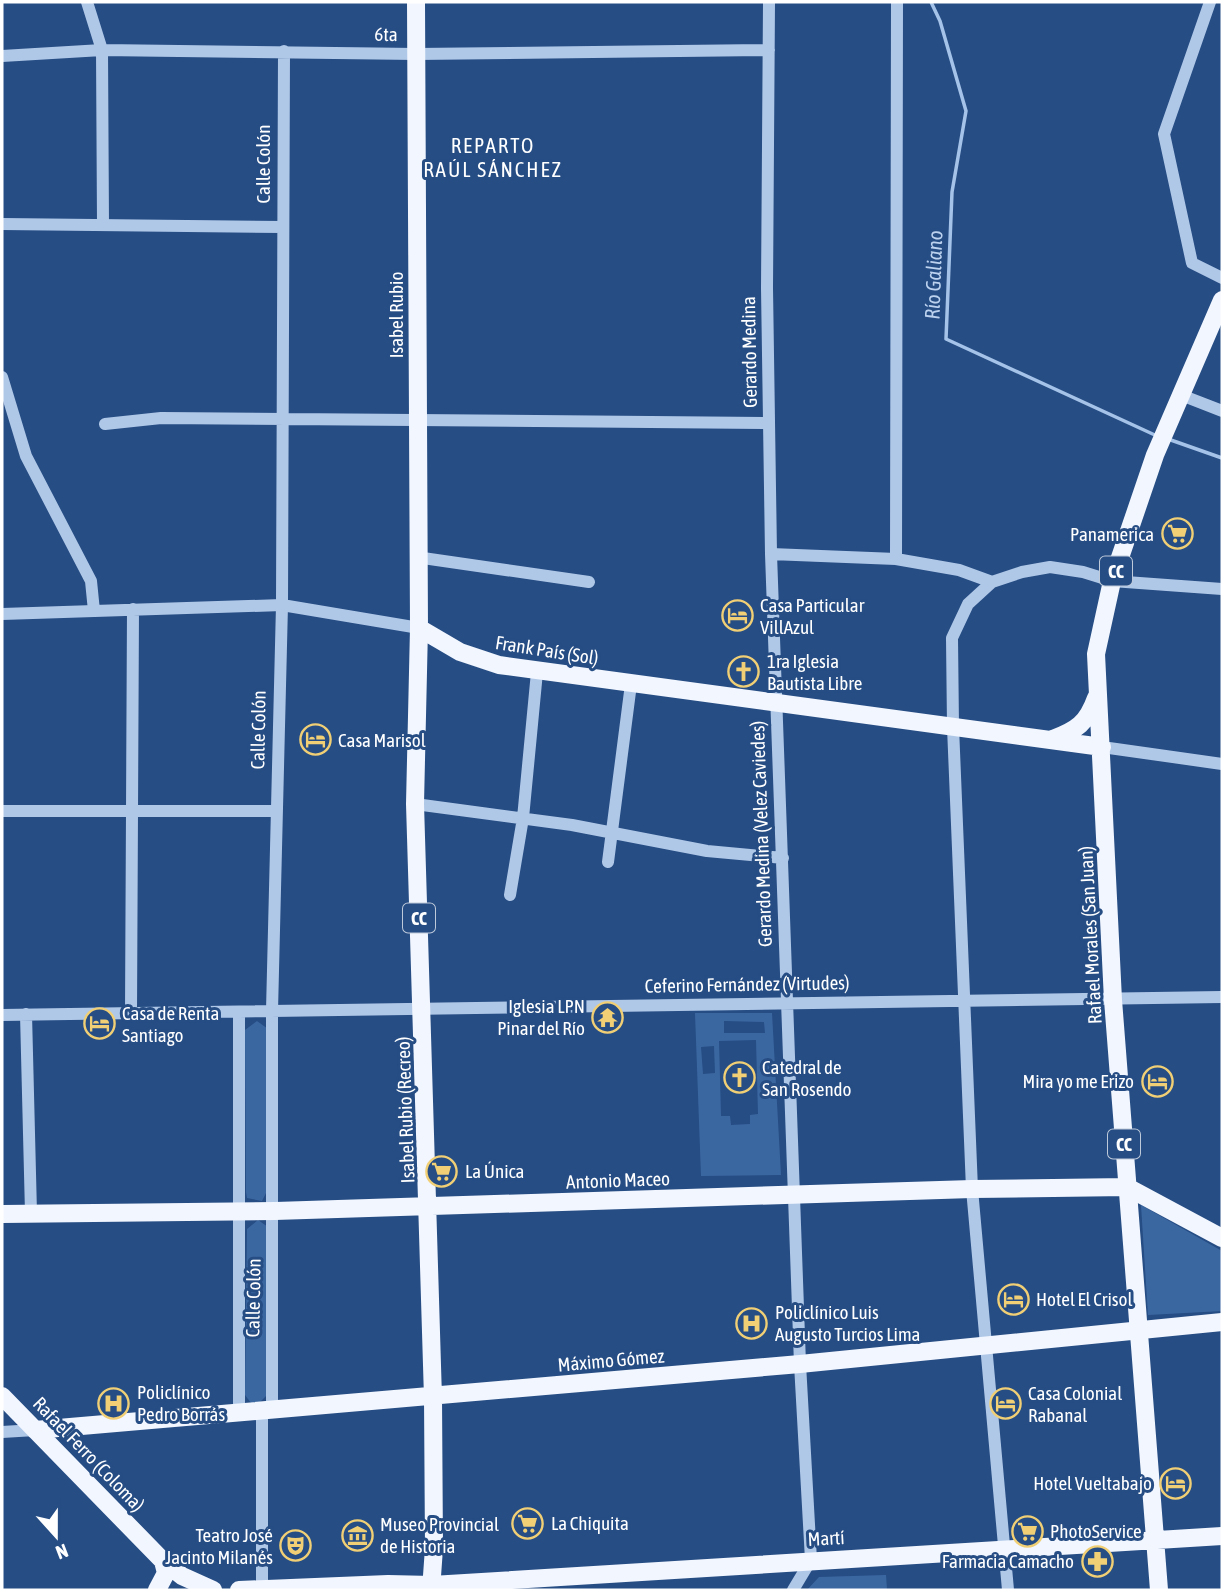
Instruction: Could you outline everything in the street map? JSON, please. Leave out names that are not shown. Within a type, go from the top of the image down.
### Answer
[{"type":"main road","name":"Isabel Rubio","points":[[416,2],[416,557],[419,628]]},
{"type":"main road","name":"Rafael Morales (San Juan)","points":[[1159,1590],[1114,1000],[1096,654],[1112,581],[1155,455],[1222,300]]},
{"type":"main road","name":"Frank País (Sol)","points":[[419,628],[477,659],[537,672],[776,701],[1102,747]]},
{"type":"main road","name":"Isabel Rubio (Recreo)","points":[[419,628],[415,804],[433,1398],[432,1588]]},
{"type":"main road","points":[[1050,740],[1077,730],[1089,718],[1099,692]]},
{"type":"main road","name":"Antonio Maceo","points":[[2,1214],[275,1211],[972,1189],[1127,1187],[1222,1238]]},
{"type":"main road","name":"Máximo Gómez","points":[[35,1430],[433,1398],[1222,1322]]},
{"type":"main road","name":"Rafael Ferro (Coloma)","points":[[2,1396],[183,1583],[213,1590]]},
{"type":"main road","name":"Martí","points":[[408,1590],[811,1560],[1222,1536]]},
{"type":"main road","points":[[157,1590],[166,1573],[163,1561]]},
{"type":"main road","name":"Martí","points":[[239,1590],[388,1584],[432,1588]]},
{"type":"street","points":[[87,2],[102,50],[103,225]]},
{"type":"street","name":"Gerardo Medina","points":[[769,2],[769,424],[776,701]]},
{"type":"street","points":[[897,2],[897,559]]},
{"type":"street","points":[[1210,2],[1164,134],[1192,263],[1222,278]]},
{"type":"street","name":"6ta","points":[[2,56],[102,50],[415,54],[769,50]]},
{"type":"street","name":"Calle Colón","points":[[262,1589],[275,1211],[272,1011],[282,605],[284,51]]},
{"type":"street","points":[[2,224],[283,227]]},
{"type":"street","points":[[2,377],[26,456],[91,581],[94,611]]},
{"type":"street","points":[[1181,396],[1222,411]]},
{"type":"street","points":[[105,424],[161,418],[769,424]]},
{"type":"street","points":[[771,554],[897,559],[959,570],[992,582]]},
{"type":"street","points":[[416,557],[589,582]]},
{"type":"street","points":[[1008,1590],[1002,1549],[972,1189],[953,727],[952,638],[968,604],[992,582],[1021,572],[1050,567],[1083,572],[1112,581],[1222,589]]},
{"type":"street","name":"Frank País (Sol)","points":[[2,614],[282,605],[419,628]]},
{"type":"street","points":[[131,1013],[133,608]]},
{"type":"street","points":[[510,895],[523,818],[537,672]]},
{"type":"street","points":[[608,862],[631,684]]},
{"type":"street","name":"Gerardo Medina (Velez Caviedes)","points":[[776,701],[800,1364],[811,1560]]},
{"type":"street","points":[[1102,747],[1222,764]]},
{"type":"street","points":[[415,804],[523,818],[708,851],[782,858]]},
{"type":"street","points":[[2,811],[277,811]]},
{"type":"street","name":"Ceferino Fernández (Virtudes)","points":[[239,1012],[1222,997]]},
{"type":"street","points":[[2,1015],[239,1012]]},
{"type":"street","name":"Calle Colón","points":[[239,1012],[237,1211],[240,1414]]},
{"type":"street","points":[[26,1014],[31,1213]]},
{"type":"street","name":"Máximo Gómez","points":[[2,1432],[35,1430]]},
{"type":"street","points":[[793,1590],[811,1560]]},
{"type":"shaded area","points":[[695,1013],[772,1013],[781,1175],[701,1176]],"holes":[[[724,1021],[764,1022],[765,1033],[724,1033]],[[756,1040],[758,1114],[750,1115],[750,1124],[731,1125],[730,1116],[721,1116],[719,1041]],[[714,1046],[715,1073],[703,1074],[701,1047]]]},
{"type":"shaded area","points":[[257,1021],[268,1029],[266,1193],[262,1201],[247,1198],[246,1192],[245,1030]]},
{"type":"shaded area","points":[[1141,1205],[1222,1251],[1222,1311],[1148,1315]]},
{"type":"shaded area","points":[[258,1220],[268,1227],[266,1396],[260,1402],[251,1403],[245,1395],[247,1229]]},
{"type":"shaded area","points":[[886,1575],[887,1590],[807,1590],[819,1577]]},
{"type":"waterway","name":"Río Galiano","points":[[931,2],[940,21],[966,111],[952,192],[946,339],[1157,436]]},
{"type":"waterway","name":"Río Galiano","points":[[1168,439],[1222,458]]},
{"type":"place","name":"Panamerica","points":[[1177,534]]},
{"type":"place","name":"Casa Particular VillAzul","points":[[737,616]]},
{"type":"place","name":"1ra Iglesia Bautista Libre","points":[[744,672]]},
{"type":"place","name":"Casa Marisol","points":[[315,740]]},
{"type":"place","name":"Iglesia LPN Pinar del Río","points":[[608,1017]]},
{"type":"place","name":"Casa de Renta Santiago","points":[[99,1024]]},
{"type":"place","name":"Catedral de San Rosendo","points":[[739,1078]]},
{"type":"place","name":"Mira yo me Erizo","points":[[1157,1081]]},
{"type":"place","name":"La Única","points":[[442,1171]]},
{"type":"place","name":"Hotel El Crisol","points":[[1013,1299]]},
{"type":"place","name":"Policlínico Luis Augusto Turcios Lima","points":[[752,1323]]},
{"type":"place","name":"Policlínico Pedro Borrás","points":[[114,1403]]},
{"type":"place","name":"Casa Colonial Rabanal","points":[[1005,1404]]},
{"type":"place","name":"Hotel Vueltabajo","points":[[1175,1483]]},
{"type":"place","name":"La Chiquita","points":[[528,1523]]},
{"type":"place","name":"PhotoService","points":[[1027,1531]]},
{"type":"place","name":"Museo Provincial de Historia","points":[[357,1535]]},
{"type":"place","name":"Teatro José Jacinto Milanés","points":[[296,1546]]},
{"type":"place","name":"Farmacia Camacho","points":[[1097,1561]]},
{"type":"district","name":"REPARTO RAÚL SÁNCHEZ","points":[[493,157]]}]
